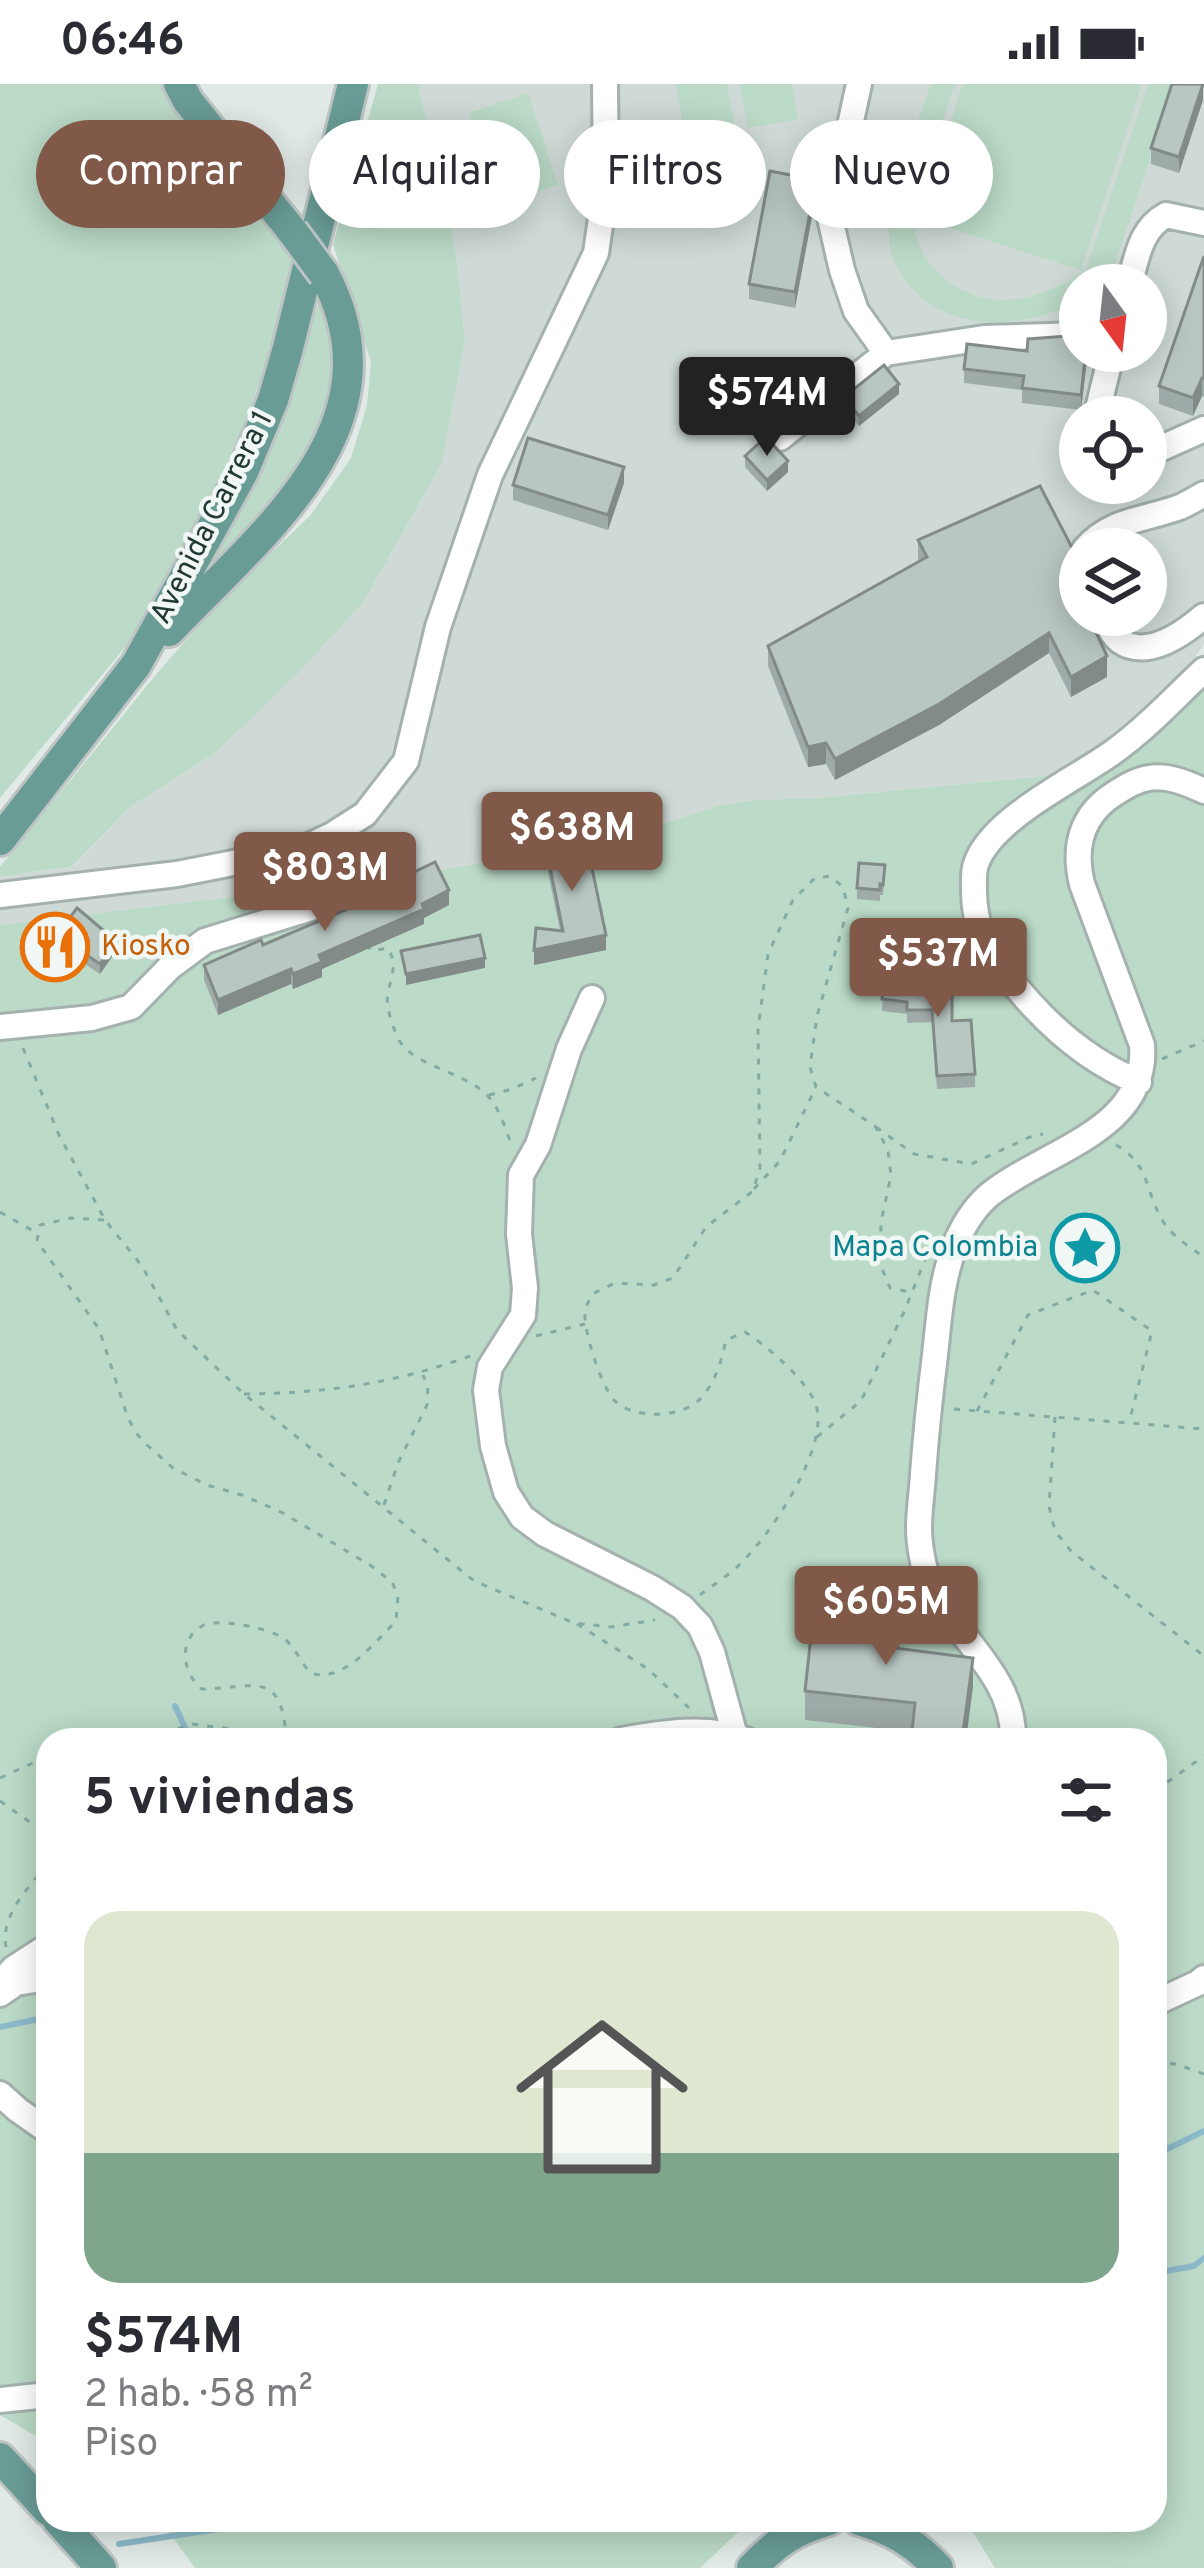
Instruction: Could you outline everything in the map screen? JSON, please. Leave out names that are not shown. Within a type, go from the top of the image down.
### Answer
[{"type":"main road","points":[[136,665],[290,504],[323,458],[341,415],[349,364],[342,312],[324,274],[178,84]]},
{"type":"main road","name":"Avenida Carrera 1","points":[[0,840],[136,665],[222,515],[259,437],[273,400],[353,84]]},
{"type":"main road","points":[[0,2458],[36,2497]]},
{"type":"main road","points":[[69,2532],[101,2568]]},
{"type":"main road","points":[[752,2568],[795,2532]]},
{"type":"main road","points":[[893,2532],[938,2568]]},
{"type":"street","points":[[0,895],[177,874],[300,850],[365,814],[406,760],[438,627],[490,475],[596,254],[606,184],[604,84]]},
{"type":"street","points":[[859,84],[830,218],[856,311],[886,353]]},
{"type":"street","points":[[1135,264],[1153,222],[1166,214],[1204,223]]},
{"type":"street","points":[[780,437],[886,353],[984,338],[1059,336]]},
{"type":"street","points":[[1167,445],[1204,428]]},
{"type":"street","points":[[1110,528],[1180,508],[1204,494]]},
{"type":"street","points":[[1114,636],[1130,645],[1149,646],[1171,641],[1204,616]]},
{"type":"street","points":[[1142,1074],[1101,1065],[1067,1040],[1020,992],[985,946],[974,904],[976,864],[1009,822],[1113,753],[1204,670]]},
{"type":"street","points":[[1012,1728],[1002,1688],[944,1611],[927,1577],[919,1531],[944,1279],[968,1218],[987,1197],[1114,1117],[1134,1094],[1142,1074],[1142,1045],[1076,862],[1088,817],[1105,800],[1147,778],[1166,778],[1204,791]]},
{"type":"street","points":[[7,1027],[92,1018],[130,1007],[170,967],[205,941],[311,908]]},
{"type":"street","points":[[592,998],[569,1049],[538,1145],[521,1175],[524,1315],[490,1367],[486,1390],[493,1446],[506,1492],[522,1517],[544,1534],[682,1607],[700,1626],[712,1652],[731,1728]]},
{"type":"street","points":[[7,1975],[36,1954]]},
{"type":"street","points":[[1167,1997],[1204,1978]]},
{"type":"street","points":[[0,1994],[16,1983],[36,1980]]},
{"type":"street","points":[[0,2094],[36,2123]]},
{"type":"street","points":[[0,2400],[36,2396]]},
{"type":"path","points":[[753,1191],[760,1168],[758,1029],[768,955],[793,901],[814,878],[830,876],[843,887],[848,908],[818,1016],[810,1067],[816,1087],[914,1154],[971,1164],[1046,1133]]},
{"type":"path","points":[[357,932],[370,950],[391,951],[394,971],[387,996],[399,1041],[424,1062],[451,1071],[487,1095],[500,1113],[521,1175]]},
{"type":"path","points":[[7,1027],[40,1084],[59,1136],[105,1220],[142,1266],[177,1330],[244,1394],[475,1581],[574,1623],[648,1669],[723,1728]]},
{"type":"path","points":[[1142,1074],[1204,1042]]},
{"type":"path","points":[[487,1095],[535,1078],[569,1049]]},
{"type":"path","points":[[574,1623],[611,1627],[659,1619],[682,1607],[737,1567],[777,1522],[798,1484],[815,1438],[817,1406],[764,1344],[745,1333],[726,1340],[718,1372],[697,1403],[640,1415],[614,1400],[597,1368],[585,1312],[592,1294],[615,1283],[654,1286],[673,1278],[706,1227],[753,1191],[780,1161],[816,1087]]},
{"type":"path","points":[[875,1126],[889,1150],[892,1174],[881,1222],[880,1264],[890,1288],[910,1292]]},
{"type":"path","points":[[1088,1137],[1120,1146],[1143,1166],[1162,1222],[1204,1257]]},
{"type":"path","points":[[0,1213],[37,1233]]},
{"type":"path","points":[[105,1220],[57,1220],[40,1225],[37,1233],[41,1250],[99,1328],[136,1433],[172,1468],[281,1512],[370,1565],[392,1582],[398,1597],[396,1621],[346,1667],[327,1676],[310,1673],[284,1637],[265,1630],[212,1623],[191,1636],[185,1666],[190,1680],[202,1689],[252,1684],[267,1688],[278,1696],[285,1728]]},
{"type":"path","points":[[977,1411],[1028,1315],[1093,1290],[1152,1331],[1129,1423]]},
{"type":"path","points":[[244,1394],[310,1393],[372,1385],[586,1323]]},
{"type":"path","points":[[383,1508],[398,1462],[427,1406],[428,1387],[422,1373]]},
{"type":"path","points":[[928,1407],[1204,1429]]},
{"type":"path","points":[[1055,1417],[1049,1506],[1055,1531],[1071,1551],[1204,1656]]},
{"type":"path","points":[[182,1728],[193,1724],[219,1728]]},
{"type":"path","points":[[1167,1783],[1204,1756]]},
{"type":"path","points":[[0,1778],[36,1762]]},
{"type":"path","points":[[0,1801],[36,1826]]},
{"type":"path","points":[[7,1975],[1,1936],[6,1915],[36,1878]]},
{"type":"path","points":[[1167,2064],[1204,2074]]},
{"type":"shaded area","points":[[418,84],[1204,84],[1204,644],[1125,732],[1076,773],[755,800],[718,806],[613,840],[414,875],[0,925],[0,877],[74,866],[131,806],[215,753],[364,601],[442,463],[465,340],[450,228],[540,228],[540,120],[426,120]]},
{"type":"green space","points":[[0,84],[162,84],[186,120],[36,120],[36,228],[271,228],[293,259],[283,315],[230,480],[160,605],[0,798]]},
{"type":"green space","points":[[378,84],[418,84],[426,120],[368,120]]},
{"type":"green space","points":[[676,84],[727,84],[733,120],[682,120]]},
{"type":"green space","points":[[740,84],[792,84],[798,119],[766,125],[766,120],[747,120]]},
{"type":"green space","points":[[931,84],[955,84],[943,120],[919,120]]},
{"type":"green space","points":[[963,84],[1142,84],[1083,264],[1062,264],[950,228],[993,228],[993,120],[951,120]]},
{"type":"green space","points":[[1148,84],[1175,84],[1115,264],[1088,264]]},
{"type":"green space","points":[[528,93],[537,120],[471,120],[469,113]]},
{"type":"green space","points":[[540,130],[558,185],[540,191]]},
{"type":"green space","points":[[338,228],[450,228],[465,340],[442,463],[364,601],[215,753],[131,806],[73,866],[0,877],[0,867],[154,677],[220,601],[310,516],[351,458],[367,405],[371,362],[333,244]]},
{"type":"green space","points":[[889,228],[915,228],[923,254],[941,275],[982,298],[1018,299],[1059,285],[1059,309],[990,322],[951,314],[916,292],[900,273]]},
{"type":"green space","points":[[319,302],[334,374],[315,439],[283,488],[204,574],[272,441]]},
{"type":"green space","points":[[1193,660],[1204,662],[1204,2568],[995,2568],[973,2532],[1167,2532],[1167,1728],[36,1728],[36,2436],[0,2415],[0,925],[414,875],[613,840],[718,806],[755,800],[1076,773],[1125,732]]},
{"type":"green space","points":[[169,2532],[738,2532],[700,2568],[195,2568]]},
{"type":"building","points":[[1172,84],[1203,84],[1179,157],[1151,148]]},
{"type":"building","points":[[770,171],[790,175],[790,228],[807,228],[795,292],[749,284],[759,228],[766,228]]},
{"type":"building","points":[[1204,256],[1204,378],[1193,398],[1159,386]]},
{"type":"building","points":[[1059,337],[1059,372],[1084,372],[1081,395],[1022,388],[1024,376],[964,369],[967,344],[1027,351],[1028,339]]},
{"type":"building","points":[[884,365],[899,384],[859,416],[844,397]]},
{"type":"building","points":[[766,437],[788,461],[767,480],[745,456]]},
{"type":"building","points":[[528,438],[624,467],[608,515],[513,485]]},
{"type":"building","points":[[1040,486],[1062,528],[1059,636],[1098,636],[1107,656],[1071,677],[1049,633],[939,704],[835,759],[826,743],[808,747],[768,646],[927,557],[918,540]]},
{"type":"building","points":[[585,835],[606,935],[534,950],[536,928],[563,931],[545,843]]},
{"type":"building","points":[[435,862],[449,890],[422,904],[424,909],[319,955],[322,962],[293,974],[291,969],[218,1000],[204,965],[357,905],[355,901]]},
{"type":"building","points":[[859,863],[885,865],[880,890],[857,888]]},
{"type":"building","points":[[77,908],[116,941],[100,964],[54,939]]},
{"type":"building","points":[[480,935],[485,958],[406,974],[401,951]]},
{"type":"building","points":[[854,954],[903,962],[900,978],[852,972]]},
{"type":"building","points":[[952,977],[952,1021],[971,1020],[975,1074],[937,1076],[932,1010],[907,1010],[907,1002],[882,999],[885,978]]},
{"type":"building","points":[[815,1599],[900,1609],[895,1648],[973,1658],[964,1728],[912,1728],[915,1703],[805,1691]]},
{"type":"waterway","points":[[175,1706],[185,1728]]},
{"type":"waterway","points":[[0,2027],[36,2020]]},
{"type":"waterway","points":[[1167,2149],[1204,2131]]},
{"type":"waterway","points":[[1167,2271],[1194,2266],[1204,2258]]},
{"type":"waterway","points":[[119,2544],[199,2532]]},
{"type":"place","name":"Kiosko","points":[[55,947]]},
{"type":"place","name":"Mapa Colombia","points":[[1085,1248]]}]
